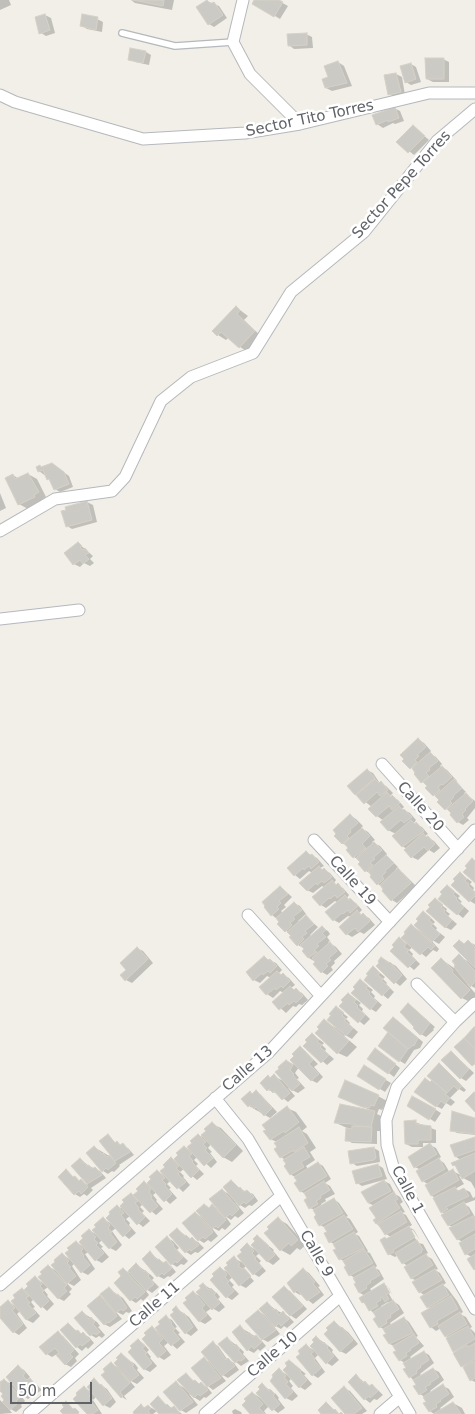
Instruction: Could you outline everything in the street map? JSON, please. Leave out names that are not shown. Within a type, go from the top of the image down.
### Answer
[{"type":"street","points":[[243,0],[233,42],[250,74],[300,124]]},
{"type":"street","name":"Sector Tito Torres","points":[[0,95],[15,102],[143,139],[244,134],[300,124],[429,93],[475,93]]},
{"type":"street","name":"Sector Pepe Torres","points":[[0,531],[55,499],[112,491],[125,477],[161,401],[191,377],[252,353],[291,292],[364,232],[437,140],[475,109]]},
{"type":"street","points":[[0,619],[79,610]]},
{"type":"street","name":"Calle 20","points":[[382,764],[458,849]]},
{"type":"street","name":"Calle 13","points":[[0,1285],[269,1052],[475,830]]},
{"type":"street","name":"Calle 19","points":[[314,840],[390,922]]},
{"type":"street","points":[[248,915],[321,996]]},
{"type":"street","points":[[417,984],[455,1022],[475,1003]]},
{"type":"street","name":"Calle 1","points":[[455,1022],[397,1087],[386,1120],[387,1145],[394,1170],[475,1308]]},
{"type":"street","name":"Calle 9","points":[[215,1098],[248,1139],[410,1414]]},
{"type":"street","name":"Calle 11","points":[[30,1414],[281,1196]]},
{"type":"street","name":"Calle 10","points":[[205,1414],[340,1296]]},
{"type":"street","points":[[380,1414],[400,1397]]},
{"type":"lane","points":[[122,33],[175,46],[233,42]]},
{"type":"building","points":[[133,0],[164,0],[163,6]]},
{"type":"building","points":[[207,0],[210,4],[214,2],[223,15],[208,25],[196,7]]},
{"type":"building","points":[[254,0],[279,0],[283,2],[274,17],[252,4]]},
{"type":"building","points":[[45,14],[50,30],[39,34],[35,17]]},
{"type":"building","points":[[82,14],[98,17],[96,30],[80,26]]},
{"type":"building","points":[[307,33],[307,45],[288,46],[287,34]]},
{"type":"building","points":[[130,48],[146,51],[143,63],[128,60]]},
{"type":"building","points":[[425,58],[444,58],[444,79],[426,79]]},
{"type":"building","points":[[338,61],[347,83],[325,88],[322,79],[328,77],[324,66]]},
{"type":"building","points":[[411,63],[416,79],[405,83],[400,66]]},
{"type":"building","points":[[396,73],[401,92],[388,95],[384,75]]},
{"type":"building","points":[[395,107],[399,118],[376,125],[372,115]]},
{"type":"building","points":[[413,125],[425,136],[408,153],[396,142]]},
{"type":"building","points":[[236,306],[240,310],[237,314],[255,331],[239,348],[221,332],[217,336],[212,331]]},
{"type":"building","points":[[52,463],[64,472],[69,484],[54,490],[43,470],[38,472],[36,467]]},
{"type":"building","points":[[28,473],[39,492],[34,495],[35,497],[18,505],[5,478],[13,474],[15,479]]},
{"type":"building","points":[[87,501],[92,520],[66,527],[61,511],[66,510],[65,507]]},
{"type":"building","points":[[78,542],[83,550],[85,548],[89,553],[85,555],[89,559],[83,564],[80,560],[73,565],[64,553]]},
{"type":"building","points":[[418,738],[426,747],[417,755],[419,756],[415,760],[417,762],[410,769],[402,761],[404,759],[400,755]]},
{"type":"building","points":[[430,752],[438,761],[429,768],[430,770],[426,773],[429,776],[421,783],[412,768]]},
{"type":"building","points":[[442,766],[452,777],[438,787],[440,790],[433,796],[425,788],[427,786],[423,782]]},
{"type":"building","points":[[367,769],[375,778],[355,795],[347,786]]},
{"type":"building","points":[[375,779],[379,783],[381,781],[388,790],[380,796],[377,792],[364,804],[356,795]]},
{"type":"building","points":[[454,779],[462,788],[453,796],[450,801],[452,803],[445,810],[437,802],[439,800],[435,796]]},
{"type":"building","points":[[387,792],[400,803],[392,810],[389,806],[376,817],[368,809]]},
{"type":"building","points":[[466,793],[473,801],[462,814],[464,817],[457,823],[447,809]]},
{"type":"building","points":[[399,806],[412,817],[404,823],[401,820],[388,831],[380,822]]},
{"type":"building","points":[[350,814],[358,823],[350,830],[351,832],[347,836],[349,838],[342,844],[334,836],[336,834],[333,830]]},
{"type":"building","points":[[411,820],[415,824],[416,822],[424,831],[402,847],[392,836]]},
{"type":"building","points":[[362,828],[370,836],[362,844],[366,848],[353,858],[346,850],[348,848],[344,843]]},
{"type":"building","points":[[423,833],[435,844],[428,851],[424,847],[411,858],[404,850]]},
{"type":"building","points":[[374,842],[382,850],[373,858],[375,859],[370,863],[373,865],[365,872],[358,864],[360,862],[356,858]]},
{"type":"building","points":[[306,851],[310,855],[312,854],[319,862],[311,869],[309,866],[304,870],[303,868],[294,876],[287,868]]},
{"type":"building","points":[[386,855],[394,863],[385,871],[382,876],[384,879],[377,885],[370,877],[371,875],[368,871]]},
{"type":"building","points":[[472,858],[475,861],[475,883],[463,872],[467,868],[465,866]]},
{"type":"building","points":[[319,866],[322,870],[324,868],[332,877],[324,883],[322,881],[317,885],[316,883],[307,891],[299,883]]},
{"type":"building","points":[[398,868],[411,883],[391,901],[382,891],[383,889],[380,885]]},
{"type":"building","points":[[460,872],[467,879],[465,881],[469,884],[468,886],[475,892],[475,896],[469,902],[451,885],[455,881],[453,879]]},
{"type":"building","points":[[332,880],[336,885],[338,883],[345,892],[337,898],[335,895],[329,898],[320,906],[312,897]]},
{"type":"building","points":[[447,885],[455,892],[453,894],[456,899],[464,907],[457,915],[438,899],[442,894],[440,892]]},
{"type":"building","points":[[280,886],[288,894],[279,901],[281,903],[277,907],[279,909],[271,916],[262,902]]},
{"type":"building","points":[[345,895],[358,906],[350,913],[348,910],[342,913],[333,921],[325,912]]},
{"type":"building","points":[[435,898],[443,905],[441,907],[445,910],[444,912],[452,920],[445,928],[426,911],[430,907],[428,905]]},
{"type":"building","points":[[294,902],[302,910],[293,917],[295,919],[290,923],[292,925],[285,932],[277,924],[279,922],[276,918]]},
{"type":"building","points":[[357,910],[361,915],[363,913],[370,921],[358,932],[355,928],[346,935],[339,927]]},
{"type":"building","points":[[423,911],[431,918],[429,920],[433,924],[431,926],[440,934],[432,942],[414,925],[418,921],[416,919]]},
{"type":"building","points":[[306,915],[314,924],[305,931],[307,933],[302,937],[304,939],[297,946],[287,932]]},
{"type":"building","points":[[411,924],[435,946],[431,950],[428,947],[420,955],[401,938]]},
{"type":"building","points":[[322,926],[326,930],[322,933],[326,937],[317,944],[319,946],[314,950],[317,952],[308,958],[300,945]]},
{"type":"building","points":[[399,937],[406,944],[404,947],[409,950],[407,952],[416,960],[408,968],[390,951],[394,947],[392,945]]},
{"type":"building","points":[[459,940],[464,944],[468,940],[475,947],[475,968],[453,946]]},
{"type":"building","points":[[330,942],[337,951],[329,958],[331,960],[326,964],[328,966],[321,973],[313,964],[315,962],[312,958]]},
{"type":"building","points":[[137,947],[148,959],[125,981],[120,975],[126,970],[120,963]]},
{"type":"building","points":[[459,954],[475,971],[475,982],[470,987],[454,967],[455,965],[452,961]]},
{"type":"building","points":[[264,956],[277,966],[270,973],[268,971],[263,975],[262,973],[253,981],[246,972]]},
{"type":"building","points":[[381,957],[390,962],[402,975],[394,984],[376,966]]},
{"type":"building","points":[[441,958],[470,990],[461,999],[431,968]]},
{"type":"building","points":[[373,966],[380,973],[378,975],[383,979],[381,980],[390,988],[382,996],[364,980],[368,975],[366,974]]},
{"type":"building","points":[[277,971],[281,975],[283,973],[290,981],[283,988],[281,986],[276,990],[275,988],[266,995],[259,987]]},
{"type":"building","points":[[360,979],[368,986],[366,988],[370,992],[369,994],[377,1002],[370,1010],[351,993],[355,989],[353,987]]},
{"type":"building","points":[[290,986],[294,990],[296,988],[303,996],[296,1003],[294,1001],[289,1005],[288,1003],[279,1010],[272,1002]]},
{"type":"building","points":[[348,993],[356,1000],[354,1002],[357,1007],[365,1015],[358,1023],[339,1006],[343,1002],[341,1000]]},
{"type":"building","points":[[408,1003],[430,1023],[420,1035],[400,1012]]},
{"type":"building","points":[[336,1006],[344,1013],[342,1015],[346,1019],[344,1020],[353,1028],[346,1036],[327,1020],[331,1015],[329,1014]]},
{"type":"building","points":[[393,1017],[418,1038],[414,1046],[408,1049],[383,1028]]},
{"type":"building","points":[[324,1019],[349,1041],[337,1054],[315,1033],[319,1029],[317,1027]]},
{"type":"building","points":[[475,1027],[475,1049],[464,1038]]},
{"type":"building","points":[[388,1032],[408,1049],[399,1062],[378,1046]]},
{"type":"building","points":[[312,1033],[319,1040],[317,1042],[322,1045],[320,1047],[329,1055],[321,1063],[303,1046],[307,1042],[305,1040]]},
{"type":"building","points":[[464,1038],[475,1049],[475,1064],[472,1066],[454,1047]]},
{"type":"building","points":[[300,1046],[313,1060],[309,1064],[319,1074],[311,1081],[290,1060],[294,1056],[292,1054]]},
{"type":"building","points":[[375,1048],[396,1064],[388,1074],[367,1059]]},
{"type":"building","points":[[451,1051],[469,1069],[460,1079],[441,1060]]},
{"type":"building","points":[[286,1060],[293,1065],[290,1070],[300,1084],[292,1091],[275,1072]]},
{"type":"building","points":[[439,1063],[462,1086],[458,1090],[454,1086],[447,1093],[427,1076]]},
{"type":"building","points":[[364,1065],[386,1079],[379,1090],[357,1076]]},
{"type":"building","points":[[274,1074],[290,1093],[282,1100],[274,1091],[273,1093],[269,1089],[267,1091],[260,1083],[268,1075],[270,1078]]},
{"type":"building","points":[[425,1078],[430,1082],[432,1080],[447,1093],[445,1094],[450,1098],[445,1104],[441,1101],[436,1107],[414,1092]]},
{"type":"building","points":[[345,1080],[379,1095],[374,1106],[371,1105],[369,1108],[362,1107],[338,1097]]},
{"type":"building","points":[[256,1090],[272,1108],[264,1116],[256,1107],[254,1109],[250,1105],[248,1107],[241,1099],[250,1091],[252,1094]]},
{"type":"building","points":[[475,1093],[475,1112],[465,1101]]},
{"type":"building","points":[[412,1096],[436,1109],[429,1120],[407,1106]]},
{"type":"building","points":[[340,1104],[375,1111],[371,1127],[334,1123]]},
{"type":"building","points":[[287,1106],[299,1122],[285,1133],[284,1131],[270,1140],[263,1131],[266,1130],[262,1125]]},
{"type":"building","points":[[452,1111],[475,1118],[475,1134],[450,1131]]},
{"type":"building","points":[[416,1120],[416,1124],[431,1126],[431,1140],[418,1140],[418,1144],[405,1144],[404,1121]]},
{"type":"building","points":[[212,1122],[236,1145],[223,1158],[201,1135],[206,1131],[204,1129]]},
{"type":"building","points":[[352,1126],[372,1127],[371,1142],[345,1141],[346,1128],[352,1129]]},
{"type":"building","points":[[299,1127],[308,1143],[280,1158],[274,1149],[277,1147],[274,1143]]},
{"type":"building","points":[[108,1134],[115,1143],[117,1141],[120,1145],[123,1143],[130,1152],[115,1161],[99,1141]]},
{"type":"building","points":[[198,1134],[206,1142],[203,1144],[207,1148],[205,1150],[213,1158],[204,1166],[187,1147],[192,1143],[190,1141]]},
{"type":"building","points":[[475,1137],[475,1150],[455,1157],[450,1145]]},
{"type":"building","points":[[430,1143],[437,1154],[414,1168],[408,1157]]},
{"type":"building","points":[[94,1146],[107,1157],[109,1155],[116,1163],[108,1170],[106,1168],[102,1172],[86,1153]]},
{"type":"building","points":[[184,1146],[192,1154],[189,1156],[199,1170],[191,1178],[174,1159],[178,1155],[176,1153]]},
{"type":"building","points":[[304,1147],[310,1157],[301,1162],[304,1167],[290,1175],[284,1166],[286,1164],[283,1160]]},
{"type":"building","points":[[374,1147],[376,1158],[374,1160],[350,1164],[348,1151]]},
{"type":"building","points":[[475,1153],[475,1171],[462,1179],[455,1165],[453,1166],[451,1163]]},
{"type":"building","points":[[171,1157],[179,1166],[176,1168],[180,1172],[178,1174],[186,1182],[177,1189],[160,1171]]},
{"type":"building","points":[[80,1158],[92,1169],[95,1167],[102,1175],[87,1184],[71,1166]]},
{"type":"building","points":[[439,1158],[445,1169],[422,1182],[416,1171]]},
{"type":"building","points":[[318,1162],[327,1176],[300,1192],[294,1183],[297,1181],[294,1177]]},
{"type":"building","points":[[378,1164],[382,1176],[356,1184],[352,1171]]},
{"type":"building","points":[[66,1169],[79,1181],[81,1179],[88,1187],[81,1194],[79,1191],[74,1195],[58,1177]]},
{"type":"building","points":[[453,1169],[459,1180],[431,1196],[425,1185]]},
{"type":"building","points":[[157,1170],[165,1178],[162,1180],[172,1194],[164,1202],[147,1183],[151,1179],[149,1177]]},
{"type":"building","points":[[231,1180],[244,1192],[247,1190],[254,1197],[246,1204],[244,1202],[239,1206],[223,1187]]},
{"type":"building","points":[[384,1180],[391,1191],[368,1203],[361,1192]]},
{"type":"building","points":[[144,1181],[151,1189],[149,1192],[152,1196],[151,1198],[158,1206],[150,1213],[133,1195]]},
{"type":"building","points":[[324,1181],[330,1190],[320,1196],[321,1198],[316,1201],[318,1204],[309,1209],[304,1200],[307,1198],[304,1193]]},
{"type":"building","points":[[455,1187],[458,1191],[464,1188],[469,1196],[446,1207],[448,1209],[441,1213],[433,1198]]},
{"type":"building","points":[[222,1189],[239,1209],[232,1216],[230,1214],[225,1218],[209,1199]]},
{"type":"building","points":[[394,1192],[398,1199],[395,1201],[400,1208],[376,1224],[373,1220],[376,1218],[369,1208]]},
{"type":"building","points":[[131,1193],[138,1201],[135,1203],[138,1209],[145,1217],[137,1225],[120,1206],[124,1202],[122,1200]]},
{"type":"building","points":[[334,1198],[343,1213],[319,1226],[314,1217],[316,1215],[313,1210]]},
{"type":"building","points":[[464,1202],[470,1213],[448,1226],[441,1215]]},
{"type":"building","points":[[204,1204],[209,1208],[212,1204],[226,1220],[218,1228],[216,1226],[212,1229],[196,1211]]},
{"type":"building","points":[[117,1205],[124,1213],[121,1215],[124,1221],[131,1229],[123,1237],[106,1218],[110,1214],[109,1212]]},
{"type":"building","points":[[401,1211],[407,1222],[385,1235],[378,1224]]},
{"type":"building","points":[[195,1212],[213,1232],[205,1239],[203,1237],[198,1241],[182,1223]]},
{"type":"building","points":[[344,1215],[353,1229],[329,1243],[324,1233],[327,1232],[324,1227]]},
{"type":"building","points":[[473,1216],[473,1218],[475,1217],[475,1229],[457,1240],[449,1228]]},
{"type":"building","points":[[103,1217],[110,1225],[108,1228],[112,1232],[110,1233],[117,1242],[109,1249],[92,1230],[96,1227],[94,1225]]},
{"type":"building","points":[[278,1217],[298,1240],[291,1246],[289,1243],[280,1251],[264,1233],[269,1229],[267,1227]]},
{"type":"building","points":[[409,1226],[415,1237],[388,1255],[380,1240],[385,1237],[386,1239]]},
{"type":"building","points":[[177,1228],[184,1236],[186,1235],[190,1239],[192,1237],[199,1245],[185,1253],[169,1235]]},
{"type":"building","points":[[89,1229],[96,1237],[94,1239],[98,1243],[96,1245],[104,1253],[95,1261],[79,1242],[83,1238],[81,1236]]},
{"type":"building","points":[[354,1232],[364,1248],[339,1260],[333,1250],[336,1249],[333,1244]]},
{"type":"building","points":[[475,1234],[475,1249],[465,1255],[459,1243]]},
{"type":"building","points":[[257,1235],[269,1246],[275,1255],[267,1262],[251,1245]]},
{"type":"building","points":[[167,1236],[183,1257],[177,1263],[176,1261],[171,1265],[155,1247]]},
{"type":"building","points":[[417,1240],[423,1250],[422,1252],[402,1264],[395,1253]]},
{"type":"building","points":[[76,1241],[83,1249],[81,1251],[83,1257],[90,1265],[81,1273],[65,1253],[69,1250],[67,1248]]},
{"type":"building","points":[[247,1243],[254,1251],[252,1253],[255,1259],[262,1267],[253,1275],[237,1256],[242,1252],[240,1250]]},
{"type":"building","points":[[364,1249],[373,1263],[349,1276],[343,1261]]},
{"type":"building","points":[[150,1251],[157,1260],[159,1259],[163,1263],[166,1261],[172,1268],[164,1275],[162,1273],[157,1277],[142,1259]]},
{"type":"building","points":[[62,1253],[69,1261],[67,1263],[71,1267],[69,1268],[76,1276],[67,1284],[51,1265]]},
{"type":"building","points":[[426,1254],[433,1265],[411,1279],[404,1267]]},
{"type":"building","points":[[475,1254],[475,1269],[474,1270],[467,1259]]},
{"type":"building","points":[[234,1256],[240,1264],[238,1265],[242,1269],[244,1268],[251,1276],[239,1286],[224,1268],[228,1265],[226,1263]]},
{"type":"building","points":[[136,1263],[144,1272],[145,1270],[154,1284],[146,1291],[128,1271]]},
{"type":"building","points":[[48,1265],[67,1285],[64,1288],[67,1291],[58,1299],[38,1277],[42,1274],[40,1272]]},
{"type":"building","points":[[374,1266],[380,1275],[370,1281],[366,1286],[367,1288],[359,1293],[353,1278]]},
{"type":"building","points":[[220,1267],[227,1274],[225,1277],[229,1282],[227,1283],[234,1291],[226,1298],[210,1280],[214,1276],[212,1274]]},
{"type":"building","points":[[123,1268],[145,1292],[137,1299],[135,1297],[130,1301],[114,1283],[121,1276],[118,1272]]},
{"type":"building","points":[[303,1268],[315,1282],[313,1284],[320,1292],[307,1301],[297,1290],[294,1293],[287,1283]]},
{"type":"building","points":[[435,1269],[442,1280],[419,1293],[412,1282]]},
{"type":"building","points":[[35,1276],[42,1284],[40,1286],[44,1291],[42,1292],[49,1301],[41,1308],[24,1290],[28,1286],[26,1284]]},
{"type":"building","points":[[203,1283],[209,1290],[211,1288],[216,1293],[214,1295],[220,1303],[212,1310],[196,1292]]},
{"type":"building","points":[[384,1283],[390,1293],[386,1294],[389,1299],[385,1302],[382,1297],[380,1298],[381,1300],[376,1303],[378,1306],[369,1311],[364,1302],[362,1303],[359,1298]]},
{"type":"building","points":[[443,1284],[449,1295],[427,1308],[420,1297]]},
{"type":"building","points":[[284,1286],[303,1306],[290,1316],[272,1297]]},
{"type":"building","points":[[109,1287],[116,1295],[118,1294],[127,1308],[123,1311],[121,1309],[116,1313],[100,1294]]},
{"type":"building","points":[[22,1288],[29,1296],[26,1298],[30,1303],[28,1304],[36,1313],[26,1320],[11,1301],[15,1298],[13,1295]]},
{"type":"building","points":[[193,1291],[205,1305],[202,1308],[207,1315],[199,1322],[183,1303],[187,1300],[185,1298]]},
{"type":"building","points":[[100,1295],[117,1316],[104,1325],[87,1306]]},
{"type":"building","points":[[451,1296],[458,1309],[437,1321],[438,1324],[430,1328],[421,1313]]},
{"type":"building","points":[[8,1300],[15,1308],[12,1310],[23,1324],[13,1333],[0,1318],[0,1307]]},
{"type":"building","points":[[393,1300],[399,1309],[390,1315],[391,1317],[386,1320],[387,1323],[379,1328],[373,1319],[376,1317],[373,1312]]},
{"type":"building","points":[[267,1302],[274,1310],[278,1311],[279,1315],[283,1311],[289,1319],[281,1326],[279,1323],[275,1327],[259,1309]]},
{"type":"building","points":[[176,1306],[182,1314],[184,1313],[193,1327],[185,1334],[170,1315],[174,1312],[172,1310]]},
{"type":"building","points":[[258,1310],[276,1330],[262,1340],[245,1321]]},
{"type":"building","points":[[82,1311],[89,1319],[91,1317],[95,1322],[93,1324],[100,1332],[96,1335],[94,1333],[90,1336],[74,1318]]},
{"type":"building","points":[[460,1312],[467,1324],[445,1337],[438,1326]]},
{"type":"building","points":[[166,1315],[175,1329],[173,1331],[180,1339],[171,1346],[155,1328],[160,1324],[158,1322]]},
{"type":"building","points":[[404,1317],[413,1333],[389,1344],[383,1335],[386,1334],[383,1329]]},
{"type":"building","points":[[334,1321],[353,1340],[340,1352],[324,1334],[328,1330],[326,1328]]},
{"type":"building","points":[[68,1323],[81,1334],[83,1332],[90,1340],[76,1348],[60,1330]]},
{"type":"building","points":[[240,1325],[247,1334],[249,1332],[253,1337],[256,1335],[262,1342],[254,1349],[252,1346],[247,1351],[232,1332]]},
{"type":"building","points":[[152,1326],[163,1339],[159,1343],[166,1351],[158,1358],[142,1339],[146,1335],[144,1333]]},
{"type":"building","points":[[468,1326],[475,1339],[453,1352],[446,1338]]},
{"type":"building","points":[[58,1331],[74,1350],[70,1354],[73,1357],[65,1365],[56,1355],[59,1353],[55,1348],[46,1355],[39,1347]]},
{"type":"building","points":[[414,1334],[419,1343],[406,1353],[407,1356],[399,1361],[393,1352],[396,1351],[393,1346]]},
{"type":"building","points":[[316,1336],[323,1344],[324,1342],[334,1356],[326,1364],[310,1346]]},
{"type":"building","points":[[227,1337],[234,1346],[236,1344],[240,1349],[238,1350],[245,1358],[241,1361],[239,1360],[235,1363],[218,1344]]},
{"type":"building","points":[[138,1339],[145,1346],[142,1348],[152,1363],[144,1370],[128,1352],[132,1348],[130,1346]]},
{"type":"building","points":[[213,1341],[226,1360],[228,1358],[235,1366],[222,1376],[201,1352]]},
{"type":"building","points":[[475,1343],[475,1359],[461,1367],[453,1353]]},
{"type":"building","points":[[306,1344],[313,1352],[311,1354],[314,1360],[321,1368],[312,1376],[296,1357],[300,1354],[298,1351]]},
{"type":"building","points":[[424,1351],[429,1360],[420,1366],[416,1371],[417,1373],[409,1378],[403,1369],[406,1368],[403,1363]]},
{"type":"building","points":[[121,1353],[134,1365],[132,1366],[139,1375],[130,1382],[114,1363]]},
{"type":"building","points":[[204,1357],[221,1378],[207,1387],[191,1368]]},
{"type":"building","points":[[289,1360],[301,1370],[300,1372],[307,1380],[299,1388],[283,1370],[287,1366],[285,1363]]},
{"type":"building","points":[[475,1361],[475,1378],[470,1381],[463,1367]]},
{"type":"building","points":[[111,1362],[130,1383],[120,1392],[123,1396],[121,1398],[101,1375],[105,1372],[103,1369]]},
{"type":"building","points":[[18,1365],[25,1373],[23,1376],[27,1380],[30,1378],[37,1387],[29,1394],[27,1392],[22,1396],[6,1377]]},
{"type":"building","points":[[279,1368],[286,1376],[284,1377],[288,1382],[286,1384],[293,1392],[285,1399],[270,1381],[273,1377],[272,1375]]},
{"type":"building","points":[[433,1368],[439,1377],[425,1387],[427,1390],[419,1395],[413,1386],[416,1385],[413,1380]]},
{"type":"building","points":[[186,1373],[193,1381],[195,1380],[199,1384],[201,1382],[208,1390],[194,1398],[177,1380]]},
{"type":"building","points":[[356,1374],[363,1383],[365,1381],[369,1386],[372,1384],[378,1391],[370,1398],[369,1396],[364,1400],[348,1382]]},
{"type":"building","points":[[94,1378],[112,1398],[103,1406],[87,1387]]},
{"type":"building","points":[[4,1379],[21,1397],[16,1401],[18,1403],[10,1410],[2,1402],[4,1400],[1,1396],[3,1394],[0,1391],[0,1382]]},
{"type":"building","points":[[176,1381],[193,1402],[180,1411],[163,1392]]},
{"type":"building","points":[[262,1383],[269,1391],[270,1389],[275,1394],[273,1396],[280,1404],[272,1411],[256,1393]]},
{"type":"building","points":[[443,1384],[449,1394],[436,1404],[437,1407],[429,1412],[423,1403],[426,1402],[423,1397]]},
{"type":"building","points":[[84,1386],[91,1394],[89,1396],[93,1400],[91,1402],[98,1410],[93,1414],[87,1414],[73,1399],[77,1395],[76,1393]]},
{"type":"building","points":[[344,1386],[362,1408],[354,1414],[345,1414],[331,1398]]},
{"type":"building","points":[[252,1392],[263,1404],[259,1408],[265,1414],[250,1414],[242,1405],[246,1401],[244,1399]]},
{"type":"building","points":[[158,1396],[166,1405],[171,1408],[174,1406],[180,1413],[159,1414],[150,1404]]},
{"type":"building","points":[[66,1401],[73,1409],[75,1408],[79,1412],[78,1414],[63,1414],[60,1411]]},
{"type":"building","points":[[326,1402],[339,1414],[321,1414],[318,1410]]},
{"type":"building","points":[[453,1402],[461,1414],[433,1414]]},
{"type":"building","points":[[141,1404],[144,1408],[148,1405],[151,1408],[148,1411],[150,1414],[134,1414],[133,1412]]}]
